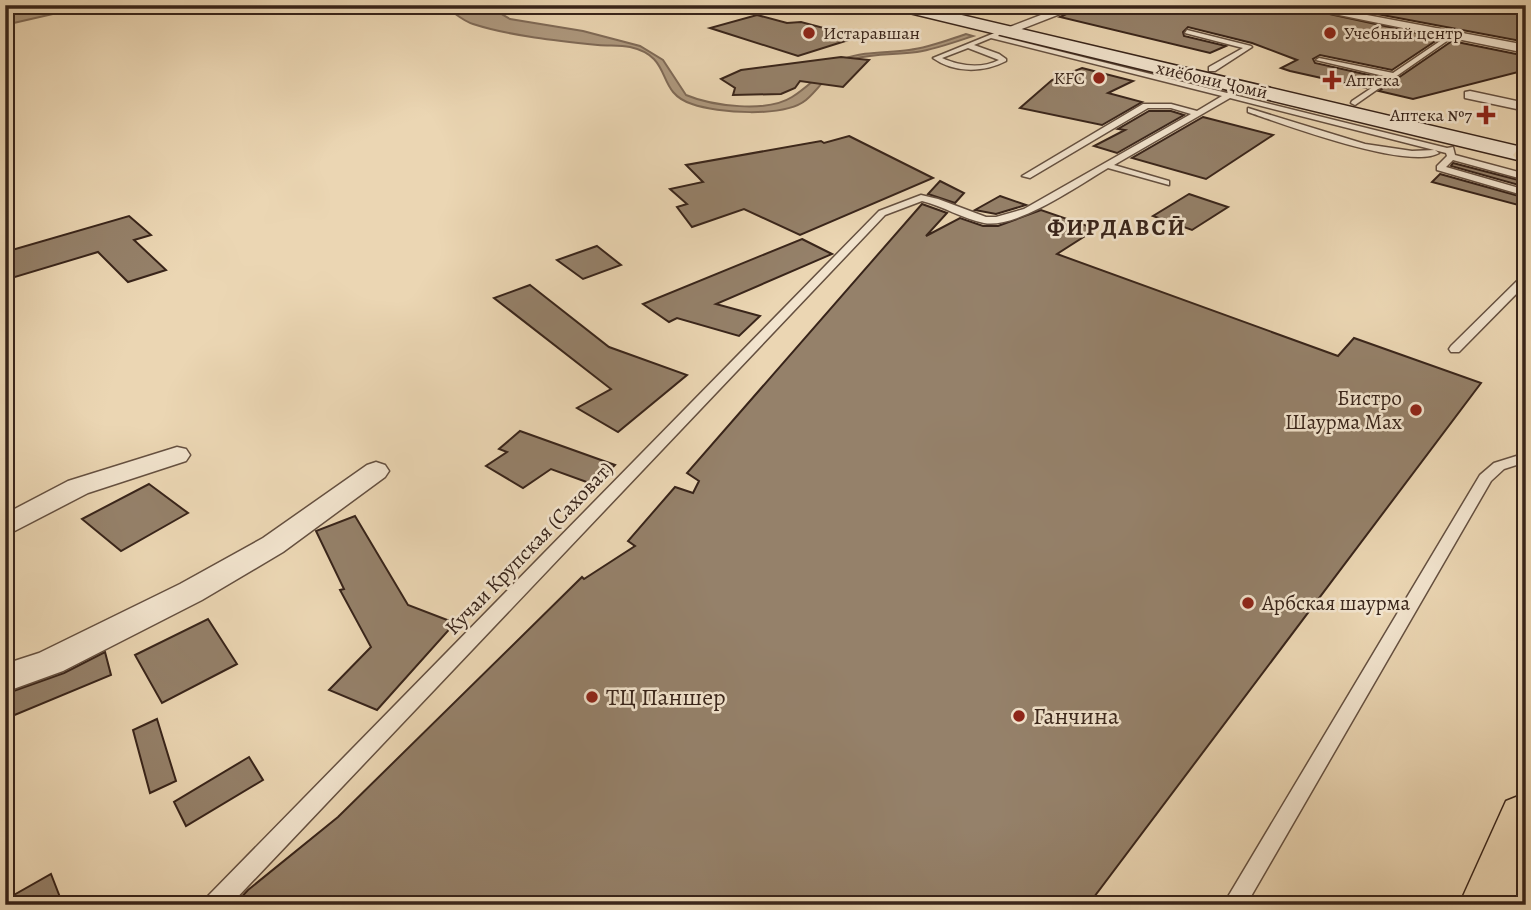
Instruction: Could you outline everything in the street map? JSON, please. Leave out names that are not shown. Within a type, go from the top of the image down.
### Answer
[{"type":"highway","points":[[1489,905],[1526,819]]},
{"type":"main road","name":"хиёбони Ҷомӣ","points":[[897,5],[1005,30],[1212,69],[1526,143]]},
{"type":"main road","name":"хиёбони Ҷомӣ","points":[[937,5],[1005,30],[1143,69],[1451,149],[1526,155]]},
{"type":"street","points":[[1005,30],[1078,5]]},
{"type":"street","points":[[1295,5],[1526,49]]},
{"type":"street","points":[[1508,5],[1526,9]]},
{"type":"street","points":[[1470,95],[1526,107]]},
{"type":"street","points":[[5,526],[78,487],[177,455]]},
{"type":"street","points":[[5,678],[51,662],[191,592],[273,545],[376,471]]},
{"type":"lane","points":[[967,45],[1004,60],[978,68],[936,58],[967,45],[1005,30]]},
{"type":"lane","points":[[1187,32],[1249,47],[1212,69]]},
{"type":"lane","points":[[1355,103],[1452,35]]},
{"type":"lane","points":[[1319,60],[1395,76]]},
{"type":"lane","points":[[1122,77],[1143,69]]},
{"type":"lane","points":[[1234,91],[1250,110],[1354,142],[1408,153],[1451,149],[1526,177]]},
{"type":"lane","name":"Кучаи Крупская (Саховат)","points":[[215,905],[875,221],[892,209],[921,198],[985,220],[997,220],[1027,211],[1109,166],[1234,91]]},
{"type":"lane","points":[[1027,176],[1146,106],[1171,106],[1197,113]]},
{"type":"lane","points":[[1451,149],[1440,168],[1526,193]]},
{"type":"lane","points":[[1109,166],[1166,183]]},
{"type":"lane","points":[[1455,349],[1520,291],[1526,278]]},
{"type":"lane","points":[[1234,905],[1485,478],[1499,466],[1526,457]]},
{"type":"shaded area","points":[[33,5],[92,5],[5,25],[5,11]]},
{"type":"shaded area","points":[[441,5],[486,5],[510,19],[583,31],[640,46],[663,60],[686,95],[739,106],[781,102],[799,93],[837,63],[852,56],[916,49],[966,34],[973,36],[924,51],[854,59],[839,66],[812,95],[796,106],[767,112],[750,112],[717,110],[680,99],[653,58],[644,52],[626,46],[567,42],[503,32],[469,23]]},
{"type":"building","points":[[1085,5],[1288,5],[1440,38],[1392,70],[1320,55],[1313,59],[1315,63],[1382,78],[1366,88],[1281,68],[1297,60],[1252,43],[1188,27],[1183,32],[1184,36],[1226,46],[1210,53],[1060,17]]},
{"type":"building","points":[[1329,5],[1466,5],[1526,15],[1526,42]]},
{"type":"building","points":[[757,15],[787,23],[801,22],[858,37],[798,56],[710,28]]},
{"type":"building","points":[[1452,41],[1526,56],[1526,70],[1413,99],[1379,91]]},
{"type":"building","points":[[841,57],[869,60],[843,87],[800,81],[795,88],[781,94],[733,95],[735,88],[721,79],[741,70]]},
{"type":"building","points":[[1082,68],[1133,81],[1108,93],[1142,102],[1102,125],[1020,108],[1052,80]]},
{"type":"building","points":[[1149,111],[1171,111],[1184,115],[1117,153],[1094,146],[1125,130],[1118,129]]},
{"type":"building","points":[[1203,117],[1273,135],[1206,179],[1132,158]]},
{"type":"building","points":[[849,136],[933,178],[800,235],[744,209],[692,227],[677,207],[687,204],[670,189],[703,182],[686,165],[821,141],[824,143]]},
{"type":"building","points":[[1453,163],[1526,182],[1526,187],[1451,166]]},
{"type":"building","points":[[1440,174],[1526,198],[1526,207],[1432,182]]},
{"type":"building","points":[[940,181],[964,193],[955,203],[928,194]]},
{"type":"building","points":[[1189,194],[1228,207],[1192,230],[1153,216]]},
{"type":"building","points":[[1000,196],[1026,205],[996,214],[975,210]]},
{"type":"building","name":"Ганчина","points":[[922,204],[947,213],[926,236],[960,218],[983,226],[998,226],[1041,210],[1096,229],[1057,254],[1338,356],[1354,338],[1481,383],[1088,905],[234,905],[248,890],[338,817],[582,577],[584,579],[635,546],[628,541],[675,487],[693,493],[699,481],[687,473]]},
{"type":"building","points":[[129,216],[151,235],[134,240],[166,270],[128,282],[98,252],[5,280],[5,252]]},
{"type":"building","points":[[802,239],[832,254],[716,304],[760,316],[739,336],[677,318],[669,322],[643,304]]},
{"type":"building","points":[[597,246],[621,265],[583,279],[557,260]]},
{"type":"building","points":[[530,285],[609,347],[687,375],[618,432],[577,408],[611,389],[494,298]]},
{"type":"building","points":[[520,431],[615,465],[595,485],[551,469],[523,488],[486,466],[507,452],[499,449]]},
{"type":"building","points":[[149,484],[188,513],[121,551],[82,519]]},
{"type":"building","points":[[355,516],[408,605],[455,623],[377,710],[329,690],[371,647],[340,590],[344,589],[316,531]]},
{"type":"building","points":[[208,619],[237,664],[162,703],[135,655]]},
{"type":"building","points":[[105,652],[111,675],[5,719],[5,694],[64,673]]},
{"type":"building","points":[[157,719],[176,781],[150,793],[133,730]]},
{"type":"building","points":[[249,757],[263,780],[186,826],[174,802]]},
{"type":"building","points":[[51,874],[63,905],[5,905],[5,900]]},
{"type":"place","name":"Истаравшан","points":[[809,33]]},
{"type":"place","name":"Учебный центр","points":[[1330,33]]},
{"type":"place","name":"KFC","points":[[1099,78]]},
{"type":"place","name":"Аптека","points":[[1332,80]]},
{"type":"place","name":"Аптека №7","points":[[1486,115]]},
{"type":"place","name":"Бистро Шаурма Мax","points":[[1416,410]]},
{"type":"place","name":"Арбская шаурма","points":[[1248,603]]},
{"type":"place","name":"ТЦ Паншер","points":[[592,697]]},
{"type":"place","name":"Ганчина","points":[[1019,716]]},
{"type":"district","name":"ФИРДАВСӢ","points":[[1117,227]]}]
